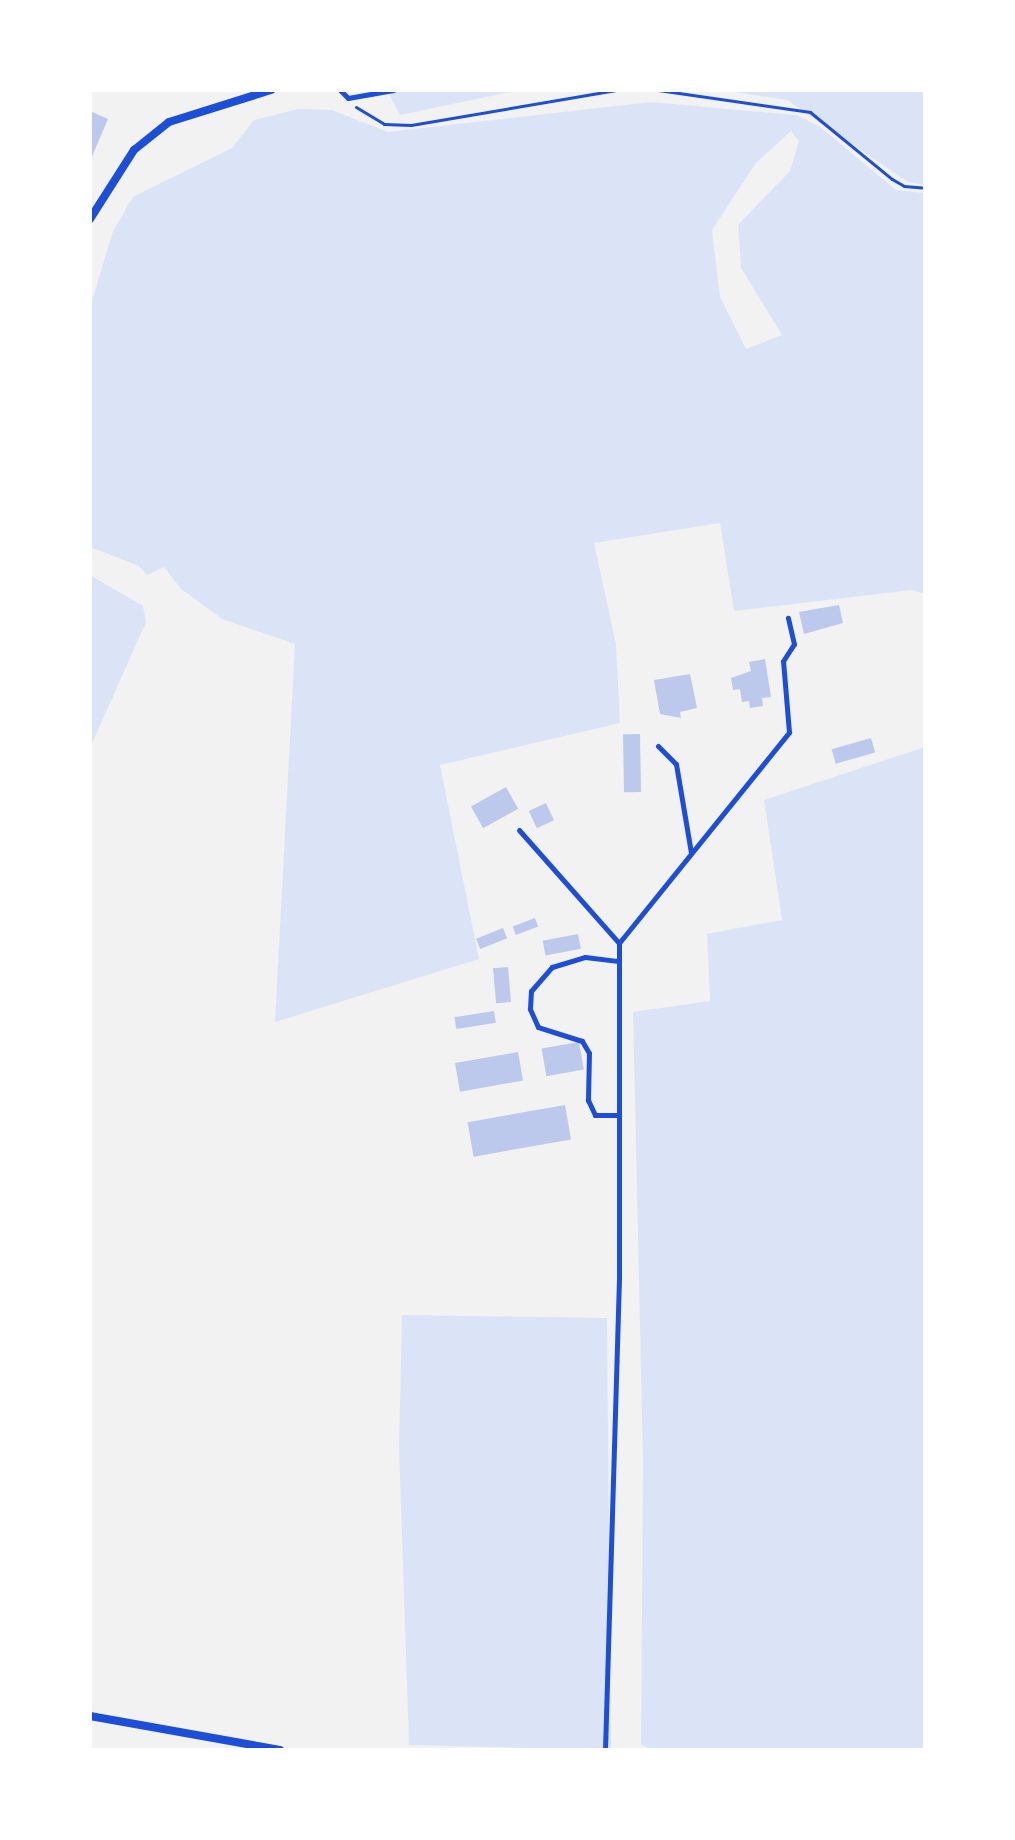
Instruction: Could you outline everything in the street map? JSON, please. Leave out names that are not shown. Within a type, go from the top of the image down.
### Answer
[{"type":"street","points":[[90,219],[93,209],[134,150],[169,122],[271,90]]},
{"type":"street","points":[[90,1716],[280,1750]]},
{"type":"lane","points":[[340,90],[348,98],[393,90]]},
{"type":"lane","points":[[605,1750],[619,1115],[619,943],[789,732],[783,661],[794,644],[788,618]]},
{"type":"lane","points":[[658,746],[676,764],[691,854]]},
{"type":"lane","points":[[519,830],[619,943]]},
{"type":"lane","points":[[619,961],[585,957],[552,967],[531,991],[530,1009],[538,1027],[582,1041],[589,1053],[588,1100],[595,1115],[619,1115]]},
{"type":"path","points":[[348,98],[365,115],[384,124],[411,125],[616,90]]},
{"type":"path","points":[[658,90],[810,112],[892,179],[925,188]]},
{"type":"shaded area","points":[[387,90],[520,90],[400,115]]},
{"type":"shaded area","points":[[721,90],[925,90],[925,185],[908,182],[787,100]]},
{"type":"shaded area","points":[[651,102],[796,115],[819,126],[896,190],[925,193],[925,594],[912,590],[734,611],[720,523],[594,543],[616,644],[620,723],[440,765],[479,959],[275,1022],[295,644],[222,619],[181,589],[164,567],[147,575],[139,566],[90,547],[90,308],[113,231],[133,197],[232,148],[254,120],[298,109],[332,110],[388,132]],"holes":[[[791,131],[799,141],[790,171],[738,225],[741,268],[782,335],[746,349],[720,297],[712,230],[756,163]]]},
{"type":"shaded area","points":[[90,575],[143,606],[146,622],[90,748]]},
{"type":"shaded area","points":[[925,747],[925,1750],[654,1750],[641,1745],[643,1462],[633,1012],[710,1001],[707,934],[782,920],[764,800]]},
{"type":"shaded area","points":[[402,1315],[607,1318],[611,1750],[409,1745],[399,1446]]},
{"type":"building","points":[[90,111],[108,119],[90,161]]},
{"type":"building","points":[[839,605],[843,623],[804,634],[799,612]]},
{"type":"building","points":[[765,659],[771,697],[762,698],[763,706],[750,708],[749,701],[742,702],[740,689],[733,690],[731,678],[751,671],[749,662]]},
{"type":"building","points":[[690,674],[697,708],[680,712],[681,718],[660,714],[654,680]]},
{"type":"building","points":[[623,734],[640,734],[641,792],[624,792]]},
{"type":"building","points":[[871,738],[875,752],[836,764],[832,749]]},
{"type":"building","points":[[506,787],[518,809],[483,828],[471,806]]},
{"type":"building","points":[[546,803],[554,820],[537,828],[529,811]]},
{"type":"building","points":[[535,918],[538,926],[516,935],[513,927]]},
{"type":"building","points":[[503,928],[507,938],[480,949],[476,939]]},
{"type":"building","points":[[578,934],[581,949],[546,956],[543,941]]},
{"type":"building","points":[[508,967],[511,1002],[496,1003],[493,968]]},
{"type":"building","points":[[494,1011],[496,1023],[456,1029],[454,1017]]},
{"type":"building","points":[[579,1042],[584,1070],[546,1076],[542,1049]]},
{"type":"building","points":[[518,1052],[523,1081],[460,1092],[455,1063]]},
{"type":"building","points":[[565,1105],[571,1139],[474,1157],[468,1122]]}]
